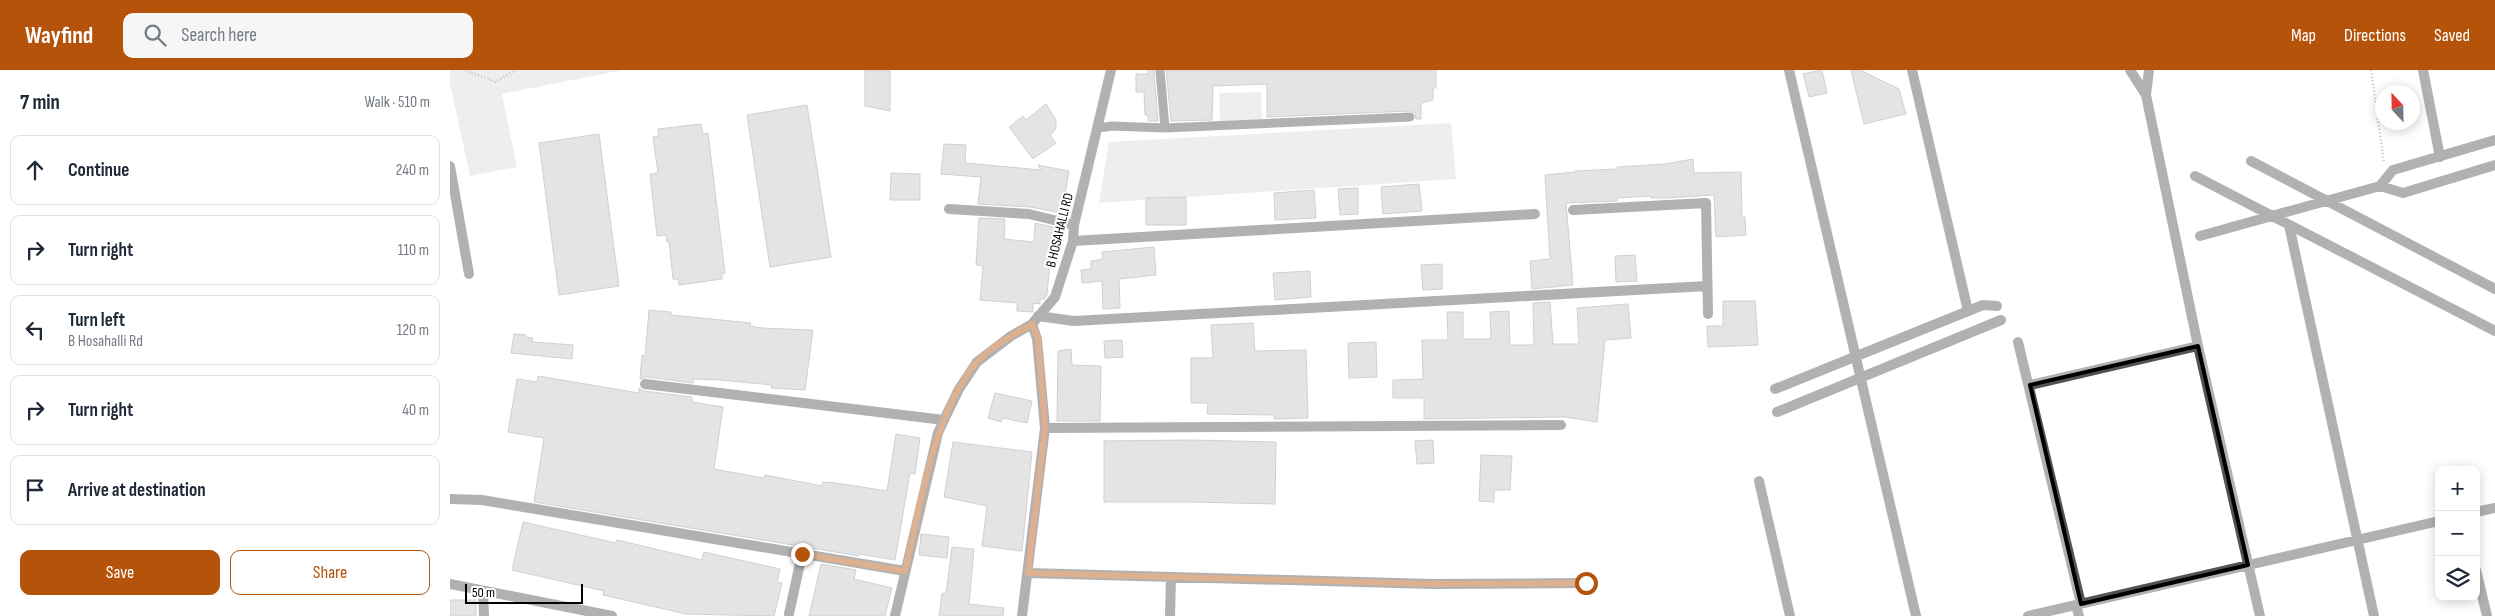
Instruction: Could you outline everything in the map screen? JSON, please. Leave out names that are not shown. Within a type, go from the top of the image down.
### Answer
[{"type":"street","name":"B HOSAHALLI RD","points":[[894,616],[938,433],[959,389],[977,362],[1035,320],[1055,297],[1073,240],[1074,225],[1111,70]]},
{"type":"street","points":[[1789,70],[1916,616]]},
{"type":"street","points":[[1912,70],[1968,311]]},
{"type":"street","points":[[2130,70],[2146,95]]},
{"type":"street","points":[[2149,70],[2146,95],[2198,346],[2260,616]]},
{"type":"street","points":[[2423,70],[2440,157]]},
{"type":"street","points":[[2380,186],[2393,170],[2495,140]]},
{"type":"street","points":[[2251,161],[2495,289]]},
{"type":"street","points":[[450,166],[469,274]]},
{"type":"street","points":[[2200,236],[2380,186],[2403,193],[2495,166]]},
{"type":"street","points":[[2195,176],[2495,331]]},
{"type":"street","points":[[1573,210],[1706,203],[1708,314]]},
{"type":"street","points":[[949,209],[1029,214],[1074,225]]},
{"type":"street","points":[[1073,240],[1535,214]]},
{"type":"street","points":[[2289,224],[2374,616]]},
{"type":"street","points":[[1022,616],[1045,428],[1035,320],[1074,321],[1707,286]]},
{"type":"street","points":[[1775,389],[1983,305],[1997,306]]},
{"type":"street","points":[[1777,412],[2001,320]]},
{"type":"street","points":[[2018,342],[2030,385],[2078,604],[2079,616]]},
{"type":"street","points":[[2030,385],[2198,346]]},
{"type":"street","points":[[645,384],[944,420]]},
{"type":"street","points":[[1045,428],[1561,425]]},
{"type":"street","points":[[1759,481],[1790,616]]},
{"type":"street","points":[[450,499],[482,500],[905,571]]},
{"type":"street","points":[[2480,511],[2495,508]]},
{"type":"street","points":[[2028,616],[2435,522]]},
{"type":"street","points":[[789,614],[802,554]]},
{"type":"street","points":[[1028,573],[1433,584],[1586,583]]},
{"type":"street","points":[[1170,616],[1171,577]]},
{"type":"street","points":[[450,584],[612,616]]},
{"type":"street","points":[[2480,587],[2487,616]]},
{"type":"street","points":[[484,591],[484,616]]},
{"type":"lane","points":[[1160,70],[1165,128]]},
{"type":"lane","points":[[1098,128],[1112,126],[1165,128],[1410,117]]},
{"type":"path","points":[[465,70],[495,82],[516,70]]},
{"type":"path","points":[[2371,70],[2384,168],[2380,186]]},
{"type":"highlighted area","points":[[2198,346],[2248,565],[2081,604],[2030,385]]},
{"type":"shaded area","points":[[450,70],[623,70],[502,94],[517,167],[470,176],[450,84]]},
{"type":"shaded area","points":[[1261,92],[1262,120],[1220,121],[1219,93]]},
{"type":"shaded area","points":[[1451,123],[1456,179],[1099,203],[1109,142]]},
{"type":"building","points":[[865,70],[890,70],[890,111],[865,106]]},
{"type":"building","points":[[1148,70],[1154,70],[1158,121],[1148,121],[1148,115],[1145,115],[1144,92],[1136,92],[1136,74],[1148,74]]},
{"type":"building","points":[[1166,70],[1436,70],[1436,88],[1433,88],[1433,100],[1421,103],[1421,119],[1416,119],[1415,113],[1410,111],[1267,117],[1267,84],[1213,86],[1212,120],[1171,121]]},
{"type":"building","points":[[1822,70],[1827,93],[1809,97],[1803,74]]},
{"type":"building","points":[[1851,70],[1860,70],[1899,89],[1906,114],[1864,124]]},
{"type":"building","points":[[1046,104],[1056,120],[1056,129],[1050,135],[1056,143],[1033,159],[1009,127],[1023,116],[1026,120]]},
{"type":"building","points":[[807,105],[831,257],[770,267],[747,115]]},
{"type":"building","points":[[701,124],[703,134],[708,133],[725,273],[722,274],[722,279],[679,285],[678,279],[673,279],[669,241],[667,242],[666,235],[657,236],[650,174],[658,173],[653,137],[659,136],[658,129]]},
{"type":"building","points":[[599,134],[619,286],[559,295],[539,143]]},
{"type":"building","points":[[944,144],[966,145],[965,163],[1041,170],[1038,165],[1069,171],[1062,213],[1030,207],[978,204],[981,177],[941,174]]},
{"type":"building","points":[[1693,159],[1694,173],[1741,172],[1742,217],[1745,217],[1746,235],[1716,237],[1714,195],[1667,198],[1651,198],[1651,196],[1617,198],[1617,201],[1566,203],[1573,285],[1532,289],[1530,261],[1550,259],[1545,175],[1665,164]]},
{"type":"building","points":[[891,173],[920,174],[920,200],[890,200]]},
{"type":"building","points":[[1419,184],[1422,211],[1383,214],[1381,187]]},
{"type":"building","points":[[1358,188],[1358,214],[1340,215],[1338,189]]},
{"type":"building","points":[[1314,190],[1316,218],[1275,220],[1274,193]]},
{"type":"building","points":[[1186,197],[1186,225],[1146,225],[1146,198]]},
{"type":"building","points":[[979,218],[1005,219],[1004,239],[1034,242],[1035,223],[1053,227],[1047,295],[1044,299],[1040,299],[1040,304],[1033,303],[1033,312],[1017,311],[1017,303],[980,300],[983,266],[976,265]]},
{"type":"building","points":[[1154,247],[1156,275],[1119,279],[1120,308],[1103,309],[1102,281],[1082,283],[1081,270],[1091,269],[1091,261],[1103,259],[1102,252]]},
{"type":"building","points":[[1635,255],[1637,281],[1616,282],[1615,256]]},
{"type":"building","points":[[1442,264],[1442,289],[1423,290],[1421,265]]},
{"type":"building","points":[[1310,271],[1311,297],[1275,300],[1273,273]]},
{"type":"building","points":[[1723,301],[1755,301],[1758,345],[1708,347],[1707,326],[1723,326]]},
{"type":"building","points":[[1550,302],[1553,344],[1579,344],[1577,308],[1628,304],[1631,338],[1605,340],[1597,422],[1565,417],[1424,419],[1424,398],[1393,398],[1393,380],[1423,379],[1422,340],[1448,340],[1447,312],[1463,312],[1463,339],[1491,339],[1490,312],[1509,311],[1510,345],[1534,345],[1533,303]]},
{"type":"building","points":[[649,310],[671,312],[671,315],[751,323],[750,326],[762,328],[813,330],[805,390],[771,388],[772,385],[720,380],[693,379],[693,383],[646,377],[640,379],[642,355],[645,356]]},
{"type":"building","points":[[1253,323],[1255,351],[1306,350],[1308,418],[1274,419],[1274,415],[1207,414],[1208,403],[1191,403],[1191,358],[1213,358],[1211,325]]},
{"type":"building","points":[[514,334],[533,338],[532,342],[573,345],[572,359],[511,353]]},
{"type":"building","points":[[1122,340],[1123,357],[1105,358],[1104,341]]},
{"type":"building","points":[[1376,342],[1377,377],[1349,378],[1348,343]]},
{"type":"building","points":[[1071,349],[1072,365],[1101,366],[1100,421],[1057,421],[1058,351]]},
{"type":"building","points":[[538,376],[639,393],[639,388],[644,391],[692,397],[692,402],[723,407],[714,469],[764,478],[765,475],[822,486],[823,482],[836,483],[887,491],[896,434],[920,438],[915,474],[910,473],[895,560],[859,554],[859,556],[534,502],[544,438],[508,432],[517,379],[537,382]]},
{"type":"building","points":[[995,393],[1032,401],[1027,423],[1003,418],[1001,422],[988,418]]},
{"type":"building","points":[[1192,440],[1276,442],[1275,504],[1104,502],[1104,441]]},
{"type":"building","points":[[1433,440],[1434,463],[1417,464],[1415,441]]},
{"type":"building","points":[[953,442],[1032,452],[1022,551],[982,546],[987,506],[944,497]]},
{"type":"building","points":[[1481,455],[1512,456],[1510,490],[1494,490],[1494,502],[1479,501]]},
{"type":"building","points":[[523,522],[616,543],[617,540],[702,560],[704,552],[780,569],[777,582],[782,583],[774,616],[686,614],[603,595],[604,591],[512,570]]},
{"type":"building","points":[[921,534],[949,537],[947,558],[919,555]]},
{"type":"building","points":[[952,547],[974,549],[969,604],[1004,608],[1003,616],[939,616],[942,593],[946,594]]},
{"type":"building","points":[[821,564],[856,570],[854,579],[892,588],[885,616],[809,616]]},
{"type":"building","points":[[450,600],[476,600],[476,616],[450,616]]},
{"type":"route","points":[[802,554],[905,571],[938,433],[959,389],[977,362],[1011,336],[1032,324],[1038,339],[1045,428],[1028,573],[1433,584],[1586,583]]}]
